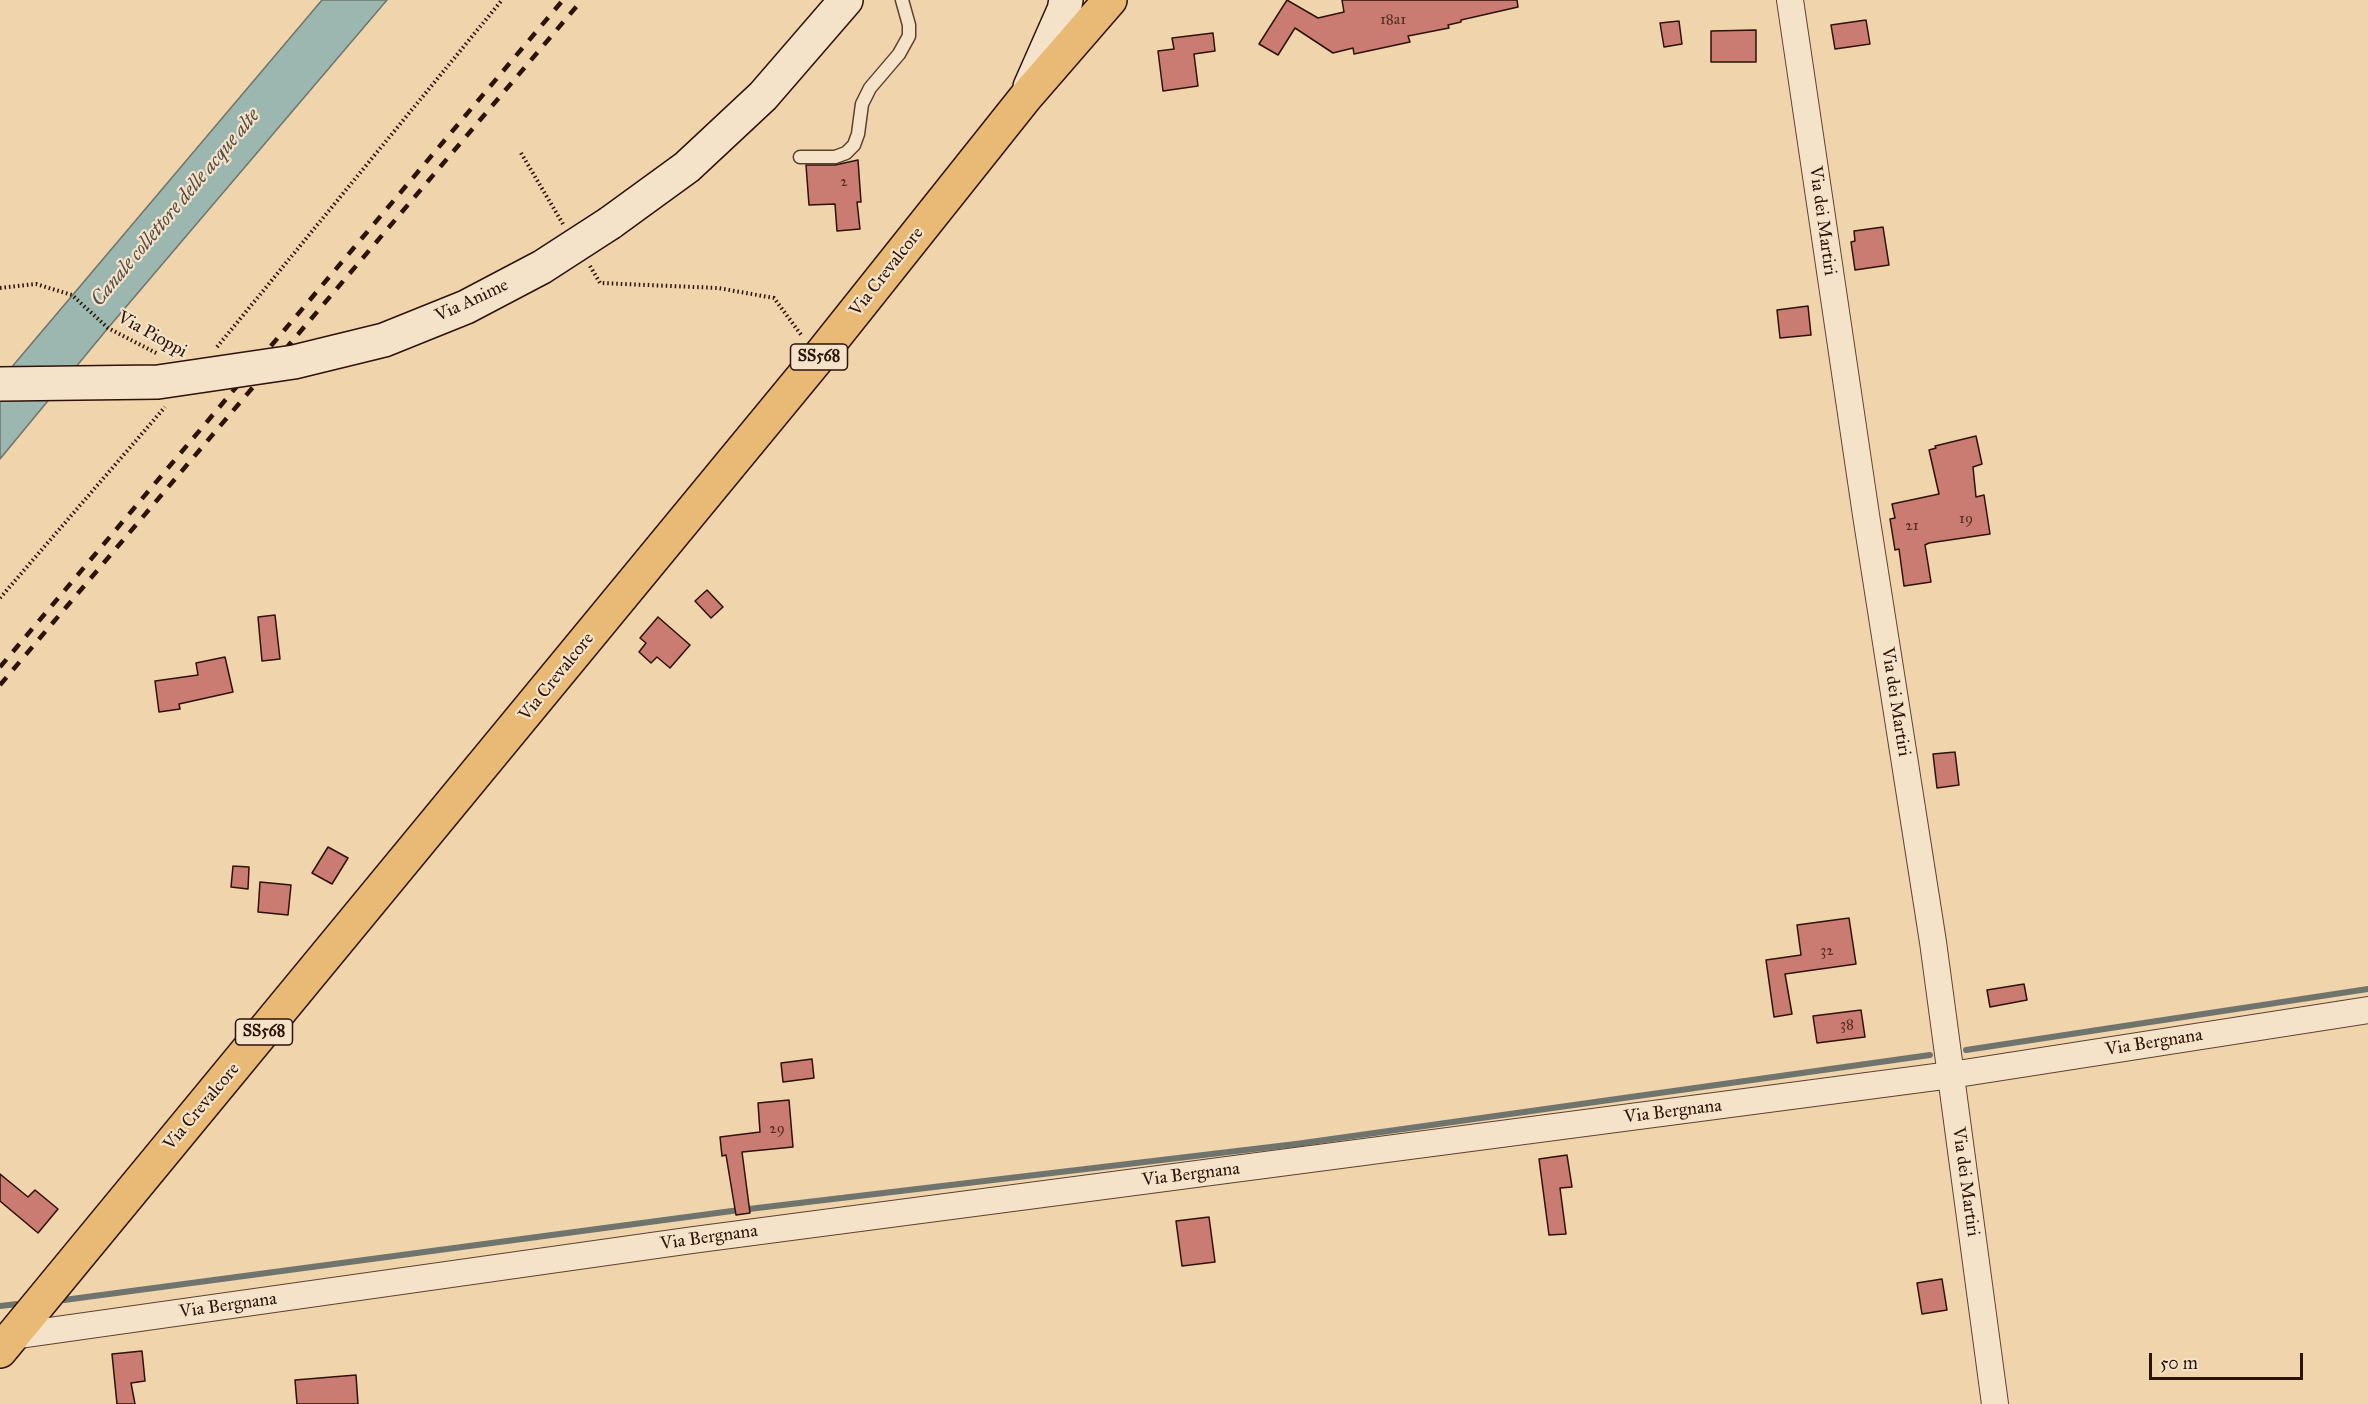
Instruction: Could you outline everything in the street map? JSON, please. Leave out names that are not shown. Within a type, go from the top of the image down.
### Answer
[{"type":"main road","name":"Via Crevalcore","points":[[6,1343],[818,358],[1025,98],[1110,0]]},
{"type":"street","name":"Via Anime","points":[[0,384],[158,382],[294,362],[384,340],[466,307],[533,272],[610,222],[687,167],[763,96],[846,0]]},
{"type":"street","points":[[1025,98],[1065,10],[1066,0]]},
{"type":"street","name":"Via dei Martiri","points":[[1790,0],[1866,515],[1933,942],[1995,1404]]},
{"type":"street","name":"Via Bergnana","points":[[6,1343],[705,1239],[1951,1075],[2368,1010]]},
{"type":"lane","points":[[800,157],[835,157],[846,153],[854,145],[858,134],[862,104],[870,88],[899,54],[909,36],[909,25],[902,0]]},
{"type":"path","points":[[209,356],[502,0]]},
{"type":"path","points":[[521,153],[564,225]]},
{"type":"path","points":[[588,264],[600,283],[718,288],[774,298],[818,358]]},
{"type":"path","name":"Via Pioppi","points":[[0,288],[36,284],[72,295],[108,328],[166,359]]},
{"type":"path","points":[[0,598],[171,400]]},
{"type":"water","name":"Canale collettore delle acque alte","points":[[322,0],[387,0],[108,328],[0,459],[0,381]]},
{"type":"building","points":[[1287,0],[1318,18],[1344,12],[1342,0],[1517,0],[1518,7],[1461,20],[1461,22],[1448,25],[1449,28],[1408,36],[1410,42],[1354,54],[1353,48],[1333,53],[1295,28],[1278,55],[1259,44]]},
{"type":"building","points":[[1866,20],[1870,44],[1835,49],[1831,25]]},
{"type":"building","points":[[1679,21],[1682,44],[1664,47],[1660,23]]},
{"type":"building","points":[[1756,30],[1756,62],[1711,62],[1711,31]]},
{"type":"building","points":[[1213,33],[1215,51],[1194,54],[1198,86],[1163,91],[1158,51],[1174,49],[1172,38]]},
{"type":"building","points":[[858,160],[861,202],[857,202],[860,229],[837,231],[835,204],[809,205],[806,165],[835,165]]},
{"type":"building","points":[[1883,227],[1889,265],[1855,270],[1851,242],[1855,241],[1854,231]]},
{"type":"building","points":[[1808,306],[1811,335],[1780,338],[1777,310]]},
{"type":"building","points":[[1976,436],[1982,464],[1973,467],[1976,497],[1984,495],[1990,534],[1925,545],[1931,582],[1904,586],[1899,549],[1895,550],[1890,519],[1895,518],[1892,504],[1939,494],[1929,450],[1936,448],[1935,446]]},
{"type":"building","points":[[707,590],[723,607],[711,618],[695,601]]},
{"type":"building","points":[[275,615],[280,659],[262,661],[258,617]]},
{"type":"building","points":[[658,617],[690,645],[670,668],[657,657],[651,663],[639,652],[646,643],[640,638]]},
{"type":"building","points":[[225,657],[233,692],[179,704],[180,709],[159,712],[155,681],[198,675],[196,663]]},
{"type":"building","points":[[1955,752],[1959,785],[1937,788],[1933,754]]},
{"type":"building","points":[[328,847],[348,858],[332,884],[312,873]]},
{"type":"building","points":[[233,866],[249,867],[248,889],[231,887]]},
{"type":"building","points":[[260,882],[291,885],[288,915],[258,912]]},
{"type":"building","points":[[1849,918],[1856,964],[1785,974],[1792,1014],[1774,1017],[1766,960],[1801,955],[1797,925]]},
{"type":"building","points":[[2024,984],[2027,1000],[1990,1007],[1987,990]]},
{"type":"building","points":[[1861,1010],[1865,1037],[1817,1043],[1813,1016]]},
{"type":"building","points":[[812,1059],[814,1078],[783,1082],[781,1063]]},
{"type":"building","points":[[789,1100],[793,1147],[742,1152],[750,1213],[736,1215],[726,1155],[722,1156],[720,1137],[760,1132],[758,1103]]},
{"type":"building","points":[[1567,1155],[1572,1187],[1560,1188],[1566,1234],[1549,1235],[1539,1159]]},
{"type":"building","points":[[0,1174],[28,1197],[35,1190],[58,1209],[38,1233],[0,1201]]},
{"type":"building","points":[[1209,1217],[1215,1262],[1182,1266],[1176,1221]]},
{"type":"building","points":[[1942,1279],[1947,1310],[1922,1314],[1917,1283]]},
{"type":"building","points":[[142,1351],[145,1381],[131,1383],[135,1404],[117,1404],[112,1354]]},
{"type":"building","points":[[356,1375],[358,1404],[297,1404],[295,1380]]},
{"type":"waterway","points":[[1966,1050],[2368,989]]},
{"type":"waterway","points":[[64,1300],[732,1211],[1296,1144],[1930,1055]]},
{"type":"waterway","points":[[0,1306],[17,1304]]},
{"type":"railway","points":[[0,667],[563,0]]},
{"type":"railway","points":[[0,685],[582,0]]}]
